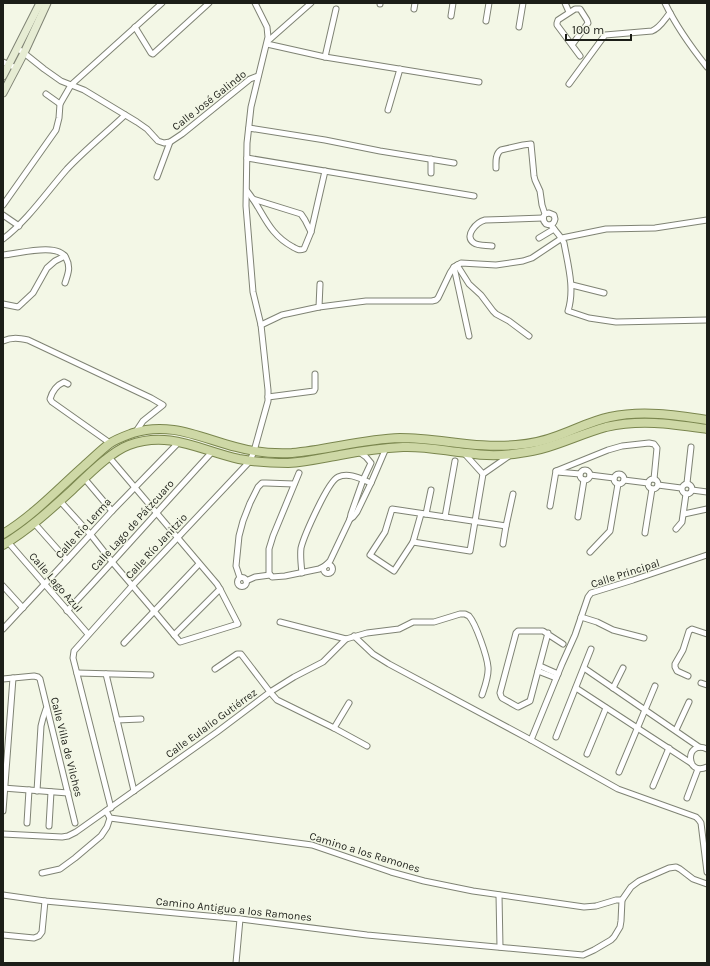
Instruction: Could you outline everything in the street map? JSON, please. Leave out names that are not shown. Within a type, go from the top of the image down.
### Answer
[{"type":"main road","points":[[3,76],[6,63],[17,48],[40,3]]},
{"type":"main road","points":[[3,93],[24,53],[47,3]]},
{"type":"main road","points":[[3,534],[29,515],[110,443],[134,433],[150,430],[178,430],[234,447],[254,451],[292,453],[382,439],[398,438],[432,439],[500,446],[518,445],[556,437],[609,417],[627,414],[664,414],[707,420]]},
{"type":"main road","points":[[5,543],[35,524],[84,478],[109,457],[120,449],[138,442],[169,440],[240,459],[270,463],[300,462],[386,448],[406,447],[425,447],[464,453],[499,455],[512,454],[535,451],[604,428],[622,424],[654,422],[707,429]]},
{"type":"street","points":[[3,206],[56,130],[60,104],[71,85],[162,3]]},
{"type":"street","points":[[135,27],[153,54],[209,3]]},
{"type":"street","points":[[255,3],[268,33],[267,43]]},
{"type":"street","points":[[267,43],[311,3]]},
{"type":"street","points":[[414,9],[415,3]]},
{"type":"street","points":[[451,16],[454,3]]},
{"type":"street","points":[[486,21],[489,3]]},
{"type":"street","points":[[519,27],[523,3]]},
{"type":"street","points":[[565,3],[569,12]]},
{"type":"street","points":[[665,3],[689,43],[707,67]]},
{"type":"street","points":[[326,57],[336,9]]},
{"type":"street","points":[[572,45],[588,22],[580,9],[575,9],[569,12],[558,20],[557,23],[572,45],[580,56]]},
{"type":"street","points":[[569,84],[605,35],[652,31],[659,27],[670,13]]},
{"type":"street","points":[[267,43],[326,57],[479,82]]},
{"type":"street","name":"Calle Río Janitzio","points":[[77,673],[73,654],[74,649],[250,461],[254,451],[268,397],[268,387],[261,325],[253,292],[246,206],[247,158],[251,107],[267,43]]},
{"type":"street","name":"Calle José Galindo","points":[[17,48],[61,81],[84,90],[142,125],[158,141],[164,143],[170,142],[193,126],[250,79],[258,76]]},
{"type":"street","points":[[6,63],[16,68]]},
{"type":"street","points":[[388,110],[400,69]]},
{"type":"street","points":[[46,94],[60,104]]},
{"type":"street","points":[[3,239],[18,226],[77,158],[125,115]]},
{"type":"street","points":[[249,128],[454,163]]},
{"type":"street","points":[[157,177],[170,142]]},
{"type":"street","points":[[496,168],[498,152],[501,150],[531,144],[534,176],[540,191],[544,223],[552,227],[562,238],[564,243],[572,285],[568,311],[589,318],[616,322],[707,320]]},
{"type":"street","points":[[247,158],[474,196]]},
{"type":"street","points":[[431,159],[431,173]]},
{"type":"street","points":[[247,191],[269,227],[285,243],[298,250],[302,250],[304,249],[311,232],[325,172]]},
{"type":"street","points":[[253,199],[301,214],[311,232]]},
{"type":"street","points":[[492,246],[476,244],[470,239],[472,229],[479,222],[485,220],[544,216],[549,213],[554,215],[555,222],[552,227],[539,238]]},
{"type":"street","points":[[3,215],[18,226]]},
{"type":"street","points":[[261,325],[282,315],[319,307],[362,302],[434,301],[438,298],[450,273],[456,266],[465,262],[496,265],[528,260],[562,238],[606,229],[655,228],[707,220]]},
{"type":"street","points":[[3,255],[46,250],[61,252],[65,256],[69,267],[69,273],[64,283]]},
{"type":"street","points":[[3,304],[18,307],[33,293],[47,268],[55,261],[65,256]]},
{"type":"street","points":[[456,266],[496,314],[509,321],[529,336]]},
{"type":"street","points":[[456,266],[469,336]]},
{"type":"street","points":[[319,307],[320,284]]},
{"type":"street","points":[[572,285],[604,294]]},
{"type":"street","points":[[3,341],[17,338],[28,340],[163,405],[143,422],[134,433]]},
{"type":"street","points":[[268,397],[314,391],[315,374]]},
{"type":"street","points":[[68,384],[64,382],[59,384],[51,396],[50,399],[52,402],[110,443]]},
{"type":"street","name":"Calle Río Lerma","points":[[3,629],[112,511],[179,442]]},
{"type":"street","points":[[556,471],[608,450],[649,443],[654,444],[657,448],[654,479],[657,481],[658,485]]},
{"type":"street","points":[[687,483],[691,447]]},
{"type":"street","points":[[350,519],[355,515],[386,448]]},
{"type":"street","name":"Calle Lago de Pátzcuaro","points":[[67,610],[113,563],[156,512],[212,452]]},
{"type":"street","points":[[359,452],[366,456],[371,463],[378,466]]},
{"type":"street","points":[[464,453],[483,474]]},
{"type":"street","points":[[413,542],[470,551],[483,474],[512,454]]},
{"type":"street","points":[[60,501],[91,535],[180,642],[238,624],[220,588],[109,457]]},
{"type":"street","points":[[445,517],[455,461]]},
{"type":"street","points":[[240,578],[237,583],[240,587],[243,587],[246,585],[246,581],[255,577],[270,575],[272,577],[286,576],[319,569],[326,566],[330,561],[350,519],[363,480],[371,463]]},
{"type":"street","points":[[556,471],[580,474],[582,471],[586,470],[590,475],[614,478],[616,475],[621,474],[624,477],[624,480]]},
{"type":"street","points":[[550,506],[556,471]]},
{"type":"street","points":[[270,575],[268,570],[269,549],[299,473]]},
{"type":"street","points":[[580,474],[580,477],[584,480]]},
{"type":"street","points":[[302,573],[300,560],[302,546],[315,514],[334,479],[348,475],[371,483]]},
{"type":"street","points":[[584,480],[587,480],[590,475]]},
{"type":"street","points":[[84,478],[112,511]]},
{"type":"street","points":[[590,552],[610,531],[618,484],[614,478]]},
{"type":"street","points":[[624,480],[648,483],[650,480],[654,479]]},
{"type":"street","points":[[578,517],[584,480]]},
{"type":"street","points":[[618,484],[622,484],[624,480]]},
{"type":"street","points":[[246,581],[243,578],[240,578],[236,566],[239,536],[250,503],[258,487],[262,483],[294,484]]},
{"type":"street","points":[[648,483],[648,487],[652,489]]},
{"type":"street","points":[[681,488],[683,484],[687,483]]},
{"type":"street","points":[[687,483],[691,485],[692,490]]},
{"type":"street","points":[[652,489],[656,488],[658,485],[681,488],[686,494]]},
{"type":"street","points":[[645,533],[652,489]]},
{"type":"street","points":[[431,490],[424,514],[413,542],[394,571],[370,555],[385,532],[392,509],[424,514],[445,517],[476,521],[506,526]]},
{"type":"street","points":[[686,494],[690,493],[692,490],[707,492]]},
{"type":"street","points":[[503,544],[513,494]]},
{"type":"street","points":[[676,529],[681,524],[684,514],[686,494]]},
{"type":"street","points":[[684,514],[707,509]]},
{"type":"street","points":[[35,524],[68,560]]},
{"type":"street","name":"Calle Lago Azul","points":[[5,543],[45,585],[88,634]]},
{"type":"street","name":"Calle Principal","points":[[531,740],[575,635],[588,597],[591,593],[707,555]]},
{"type":"street","points":[[124,642],[199,564]]},
{"type":"street","points":[[3,586],[23,608]]},
{"type":"street","points":[[174,635],[220,588]]},
{"type":"street","points":[[280,622],[346,639],[367,633],[399,629],[413,622],[434,622],[460,614],[465,614],[469,616],[477,630],[488,666],[482,695]]},
{"type":"street","points":[[581,617],[613,630],[644,638]]},
{"type":"street","points":[[688,676],[677,671],[675,664],[683,650],[689,631],[692,629],[707,634]]},
{"type":"street","points":[[548,633],[530,701],[518,707],[501,696],[502,686],[518,630],[543,631],[548,633],[562,644]]},
{"type":"street","points":[[354,636],[373,654],[389,664],[531,740],[618,789],[696,817],[701,823],[707,870]]},
{"type":"street","name":"Calle Eulalio Gutiérrez","points":[[134,791],[238,717],[270,692],[323,662],[346,639]]},
{"type":"street","points":[[556,737],[591,649]]},
{"type":"street","points":[[215,669],[237,654],[241,654],[277,700],[367,746]]},
{"type":"street","points":[[540,666],[557,676]]},
{"type":"street","points":[[584,668],[703,748]]},
{"type":"street","points":[[613,688],[623,668]]},
{"type":"street","points":[[538,672],[557,676]]},
{"type":"street","points":[[42,873],[60,869],[89,847],[107,827],[110,818],[77,673],[151,675]]},
{"type":"street","points":[[3,834],[65,836],[79,830],[134,791],[106,674]]},
{"type":"street","name":"Calle Villa de Vilches","points":[[12,678],[34,676],[40,679],[75,823]]},
{"type":"street","points":[[3,679],[12,678],[3,811]]},
{"type":"street","points":[[700,683],[707,685]]},
{"type":"street","points":[[619,772],[655,686]]},
{"type":"street","points":[[576,688],[669,748],[694,766],[702,769],[707,767]]},
{"type":"street","points":[[334,728],[349,702]]},
{"type":"street","points":[[676,730],[689,702]]},
{"type":"street","points":[[37,791],[41,726],[46,707]]},
{"type":"street","points":[[587,754],[606,708]]},
{"type":"street","points":[[117,720],[141,719]]},
{"type":"street","points":[[703,748],[707,741]]},
{"type":"street","points":[[653,786],[669,748]]},
{"type":"street","points":[[691,763],[691,753],[694,749],[703,748]]},
{"type":"street","points":[[687,798],[698,768]]},
{"type":"street","points":[[4,788],[68,794]]},
{"type":"street","points":[[27,823],[29,790]]},
{"type":"street","points":[[49,826],[51,792]]},
{"type":"street","name":"Camino a los Ramones","points":[[110,818],[312,845],[404,876],[473,891],[584,907],[622,900]]},
{"type":"street","points":[[622,900],[631,887],[635,884],[660,872],[674,868],[680,869],[693,879],[707,884]]},
{"type":"street","name":"Camino Antiguo a los Ramones","points":[[3,895],[240,919],[367,935],[575,955],[583,955],[588,953],[611,940],[617,933],[621,921],[622,900]]},
{"type":"street","points":[[499,895],[500,947]]},
{"type":"street","points":[[3,935],[34,938],[39,936],[42,932],[45,900]]},
{"type":"street","points":[[236,963],[240,919]]}]
